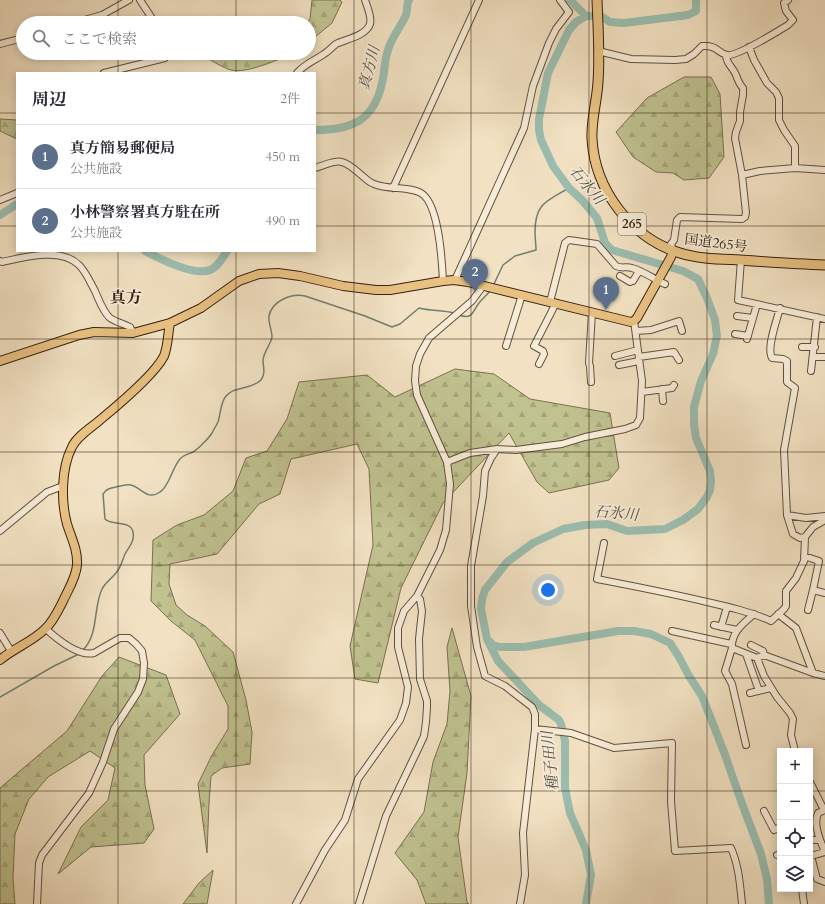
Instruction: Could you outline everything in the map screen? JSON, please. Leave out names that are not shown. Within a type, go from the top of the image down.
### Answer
[{"type":"highway","name":"国道265号","points":[[597,0],[598,81],[592,126],[592,138],[596,165],[607,192],[619,210],[630,222],[672,254],[780,264],[825,265]]},
{"type":"main road","points":[[0,361],[79,335],[94,332],[133,333],[170,323],[201,308],[239,281],[259,274],[278,273],[300,276],[343,286],[376,290],[390,290],[455,280],[522,295],[628,322],[634,321],[660,281],[672,254]]},
{"type":"main road","points":[[0,660],[11,651],[46,629],[71,585],[77,565],[75,545],[67,523],[63,486],[64,471],[72,446],[155,369],[164,355],[170,323]]},
{"type":"street","points":[[98,16],[129,0]]},
{"type":"street","points":[[140,0],[150,16]]},
{"type":"street","points":[[316,58],[337,44],[361,34],[366,30],[370,24],[365,0]]},
{"type":"street","points":[[393,188],[479,0]]},
{"type":"street","points":[[455,280],[524,128],[533,86],[549,43],[556,29],[569,12],[560,0]]},
{"type":"street","points":[[598,51],[631,59],[675,60],[686,59],[702,46],[707,46],[718,49],[726,55],[732,55],[788,25],[792,20],[784,4],[788,0]]},
{"type":"street","points":[[0,44],[16,40]]},
{"type":"street","points":[[749,47],[754,60],[767,83],[776,92],[779,98],[779,120],[795,146],[795,168]]},
{"type":"street","points":[[672,254],[671,244],[674,240],[677,220],[680,217],[742,219],[746,217],[742,175],[735,138],[740,121],[743,88],[738,82],[735,73],[729,66],[726,55]]},
{"type":"street","points":[[108,72],[157,60]]},
{"type":"street","points":[[298,72],[312,60]]},
{"type":"street","points":[[316,168],[332,162],[343,161],[349,164],[373,184],[420,192],[428,199],[435,218],[441,255],[443,281]]},
{"type":"street","points":[[742,175],[760,171],[795,168],[825,170]]},
{"type":"street","points":[[0,200],[16,193]]},
{"type":"street","points":[[539,364],[544,354],[543,351],[534,346],[553,303],[566,243],[569,240],[597,244],[616,266],[620,268],[629,267],[660,281]]},
{"type":"street","points":[[0,261],[2,262],[36,256],[64,255],[80,266],[86,274],[100,303],[109,317],[130,327],[133,333]]},
{"type":"street","points":[[741,260],[738,300],[825,319]]},
{"type":"street","points":[[620,276],[630,282],[633,281],[639,271]]},
{"type":"street","points":[[296,904],[325,850],[345,820],[358,779],[400,720],[406,703],[408,687],[398,647],[398,628],[404,611],[417,596],[440,550],[446,530],[450,484],[447,462],[417,395],[415,381],[416,366],[420,354],[429,338],[472,301],[483,286]]},
{"type":"street","points":[[506,346],[522,295]]},
{"type":"street","points":[[735,334],[747,338],[757,304]]},
{"type":"street","points":[[780,308],[771,341],[770,355],[772,358],[787,361],[787,382],[795,388],[784,450],[787,515],[793,534],[800,538],[805,537]]},
{"type":"street","points":[[591,382],[589,363],[592,312]]},
{"type":"street","points":[[737,316],[753,318]]},
{"type":"street","points":[[812,371],[817,317]]},
{"type":"street","points":[[447,462],[470,453],[497,449],[516,450],[562,444],[636,425],[640,418],[642,381],[634,321]]},
{"type":"street","points":[[636,332],[651,330],[679,322],[682,331]]},
{"type":"street","points":[[583,329],[591,331]]},
{"type":"street","points":[[802,347],[815,348]]},
{"type":"street","points":[[615,356],[638,350]]},
{"type":"street","points":[[619,365],[639,359],[674,352],[678,360]]},
{"type":"street","points":[[813,357],[825,357]]},
{"type":"street","points":[[642,392],[672,388],[674,385]]},
{"type":"street","points":[[662,390],[663,401]]},
{"type":"street","points":[[497,449],[485,471],[483,496],[471,566],[471,606],[477,647],[485,676],[505,686],[532,707],[535,714],[535,729],[523,833],[525,876],[520,904]]},
{"type":"street","points":[[0,531],[47,492],[63,486]]},
{"type":"street","points":[[787,515],[806,518],[825,516]]},
{"type":"street","points":[[604,543],[597,579],[727,607],[754,614],[772,621],[786,606],[786,591],[796,578],[804,561],[805,537],[813,527],[825,520]]},
{"type":"street","points":[[804,556],[819,561],[808,610]]},
{"type":"street","points":[[813,590],[825,593]]},
{"type":"street","points":[[359,904],[386,816],[424,736],[427,701],[420,679],[419,639],[422,611],[420,599],[417,596]]},
{"type":"street","points":[[721,626],[727,607]]},
{"type":"street","points":[[746,745],[732,684],[725,671],[737,630],[754,614]]},
{"type":"street","points":[[778,614],[796,628],[813,673]]},
{"type":"street","points":[[714,625],[737,630]]},
{"type":"street","points":[[37,904],[39,863],[42,855],[89,793],[103,762],[114,729],[138,692],[143,679],[144,662],[142,651],[136,644],[126,637],[120,638],[90,654],[74,649],[53,636],[46,629]]},
{"type":"street","points":[[672,631],[732,646],[757,658],[764,655]]},
{"type":"street","points":[[0,633],[11,651]]},
{"type":"street","points":[[751,645],[762,651],[764,655],[825,676]]},
{"type":"street","points":[[746,654],[759,691]]},
{"type":"street","points":[[757,658],[764,676],[771,688],[793,719],[791,735],[794,748]]},
{"type":"street","points":[[750,693],[771,688]]},
{"type":"street","points":[[535,729],[571,733],[614,748],[672,743],[671,801],[675,851],[731,848],[736,858],[742,904]]},
{"type":"street","points":[[811,784],[825,810],[818,813],[816,822],[820,840],[825,852],[811,856],[817,880],[825,882]]},
{"type":"street","points":[[764,811],[774,830],[777,828]]},
{"type":"street","points":[[813,840],[820,840]]},
{"type":"street","points":[[802,892],[804,904]]},
{"type":"green space","points":[[312,0],[340,0],[342,2],[332,23],[316,36],[316,16],[310,16]]},
{"type":"green space","points":[[210,60],[276,60],[245,70],[238,71],[224,68]]},
{"type":"green space","points":[[684,77],[711,77],[720,94],[724,157],[709,178],[684,180],[673,173],[656,172],[633,157],[616,132],[647,98]]},
{"type":"green space","points":[[0,119],[16,120],[16,139],[0,131]]},
{"type":"green space","points":[[455,369],[494,374],[530,399],[610,413],[619,468],[609,480],[549,493],[537,482],[509,433],[443,503],[401,588],[378,683],[355,679],[350,646],[373,545],[369,469],[357,444],[291,459],[280,494],[259,504],[217,554],[170,564],[169,584],[176,605],[187,615],[205,626],[233,652],[246,700],[252,732],[250,764],[222,768],[211,776],[207,853],[198,784],[211,757],[228,729],[228,706],[195,640],[171,621],[151,601],[153,540],[177,525],[204,515],[233,491],[246,458],[267,451],[287,419],[299,382],[367,375],[395,397]]},
{"type":"green space","points":[[452,628],[471,696],[467,773],[458,837],[467,902],[469,904],[426,904],[417,880],[395,853],[424,812],[433,762],[447,724],[450,691],[447,647]]},
{"type":"green space","points":[[119,657],[166,675],[180,714],[144,755],[145,785],[154,829],[144,843],[91,847],[58,874],[81,827],[108,800],[115,768],[90,751],[48,777],[29,799],[15,834],[13,878],[15,904],[0,904],[0,788],[67,731],[102,676]]},
{"type":"green space","points":[[213,870],[207,904],[183,904],[199,883]]},
{"type":"waterway","name":"真方川","points":[[316,130],[340,128],[359,121],[367,115],[378,96],[384,75],[388,50],[406,15],[409,0]]},
{"type":"waterway","name":"真方川","points":[[570,0],[586,16]]},
{"type":"waterway","name":"石氷川","points":[[586,904],[591,875],[586,850],[570,813],[565,788],[565,741],[561,724],[559,720],[539,705],[498,661],[487,639],[481,609],[482,599],[485,590],[507,562],[533,543],[563,529],[585,525],[607,524],[627,531],[665,529],[683,520],[698,509],[707,497],[710,490],[711,481],[710,471],[696,438],[694,407],[701,381],[713,354],[717,336],[715,320],[698,279],[683,271],[612,250],[605,243],[597,218],[582,200],[569,188],[553,166],[541,140],[539,119],[548,73],[569,30],[576,22],[586,16],[601,16],[610,22],[624,23],[688,15],[696,11],[696,0]]},
{"type":"waterway","points":[[493,286],[503,265],[515,256],[536,250],[535,232],[537,215],[540,209],[549,200],[569,188]]},
{"type":"waterway","name":"真方川","points":[[0,215],[16,205]]},
{"type":"waterway","name":"真方川","points":[[147,252],[177,266],[195,271],[210,270],[215,267],[226,252]]},
{"type":"waterway","points":[[459,315],[470,316],[490,291]]},
{"type":"waterway","points":[[83,650],[88,644],[94,629],[97,604],[102,589],[116,573],[133,538],[132,528],[125,524],[112,522],[105,519],[103,494],[110,488],[123,485],[131,485],[148,495],[156,494],[163,490],[180,459],[195,451],[212,433],[218,422],[226,396],[233,391],[257,383],[263,377],[263,360],[272,337],[269,316],[274,306],[278,302],[288,297],[300,295],[305,296],[365,316],[392,327],[400,324],[419,308],[454,313]]},
{"type":"waterway","name":"石氷川","points":[[488,640],[493,645],[500,647],[524,647],[618,631],[634,631],[651,634],[670,643],[702,696],[724,752],[761,854],[767,879],[769,904]]},
{"type":"waterway","points":[[0,697],[54,666],[79,654]]},
{"type":"place","name":"小林警察署真方駐在所","points":[[475,292]]},
{"type":"place","name":"真方簡易郵便局","points":[[606,310]]},
{"type":"district","name":"真方","points":[[126,298]]},
{"type":"water label","name":"種子田川","points":[[550,761]]}]
